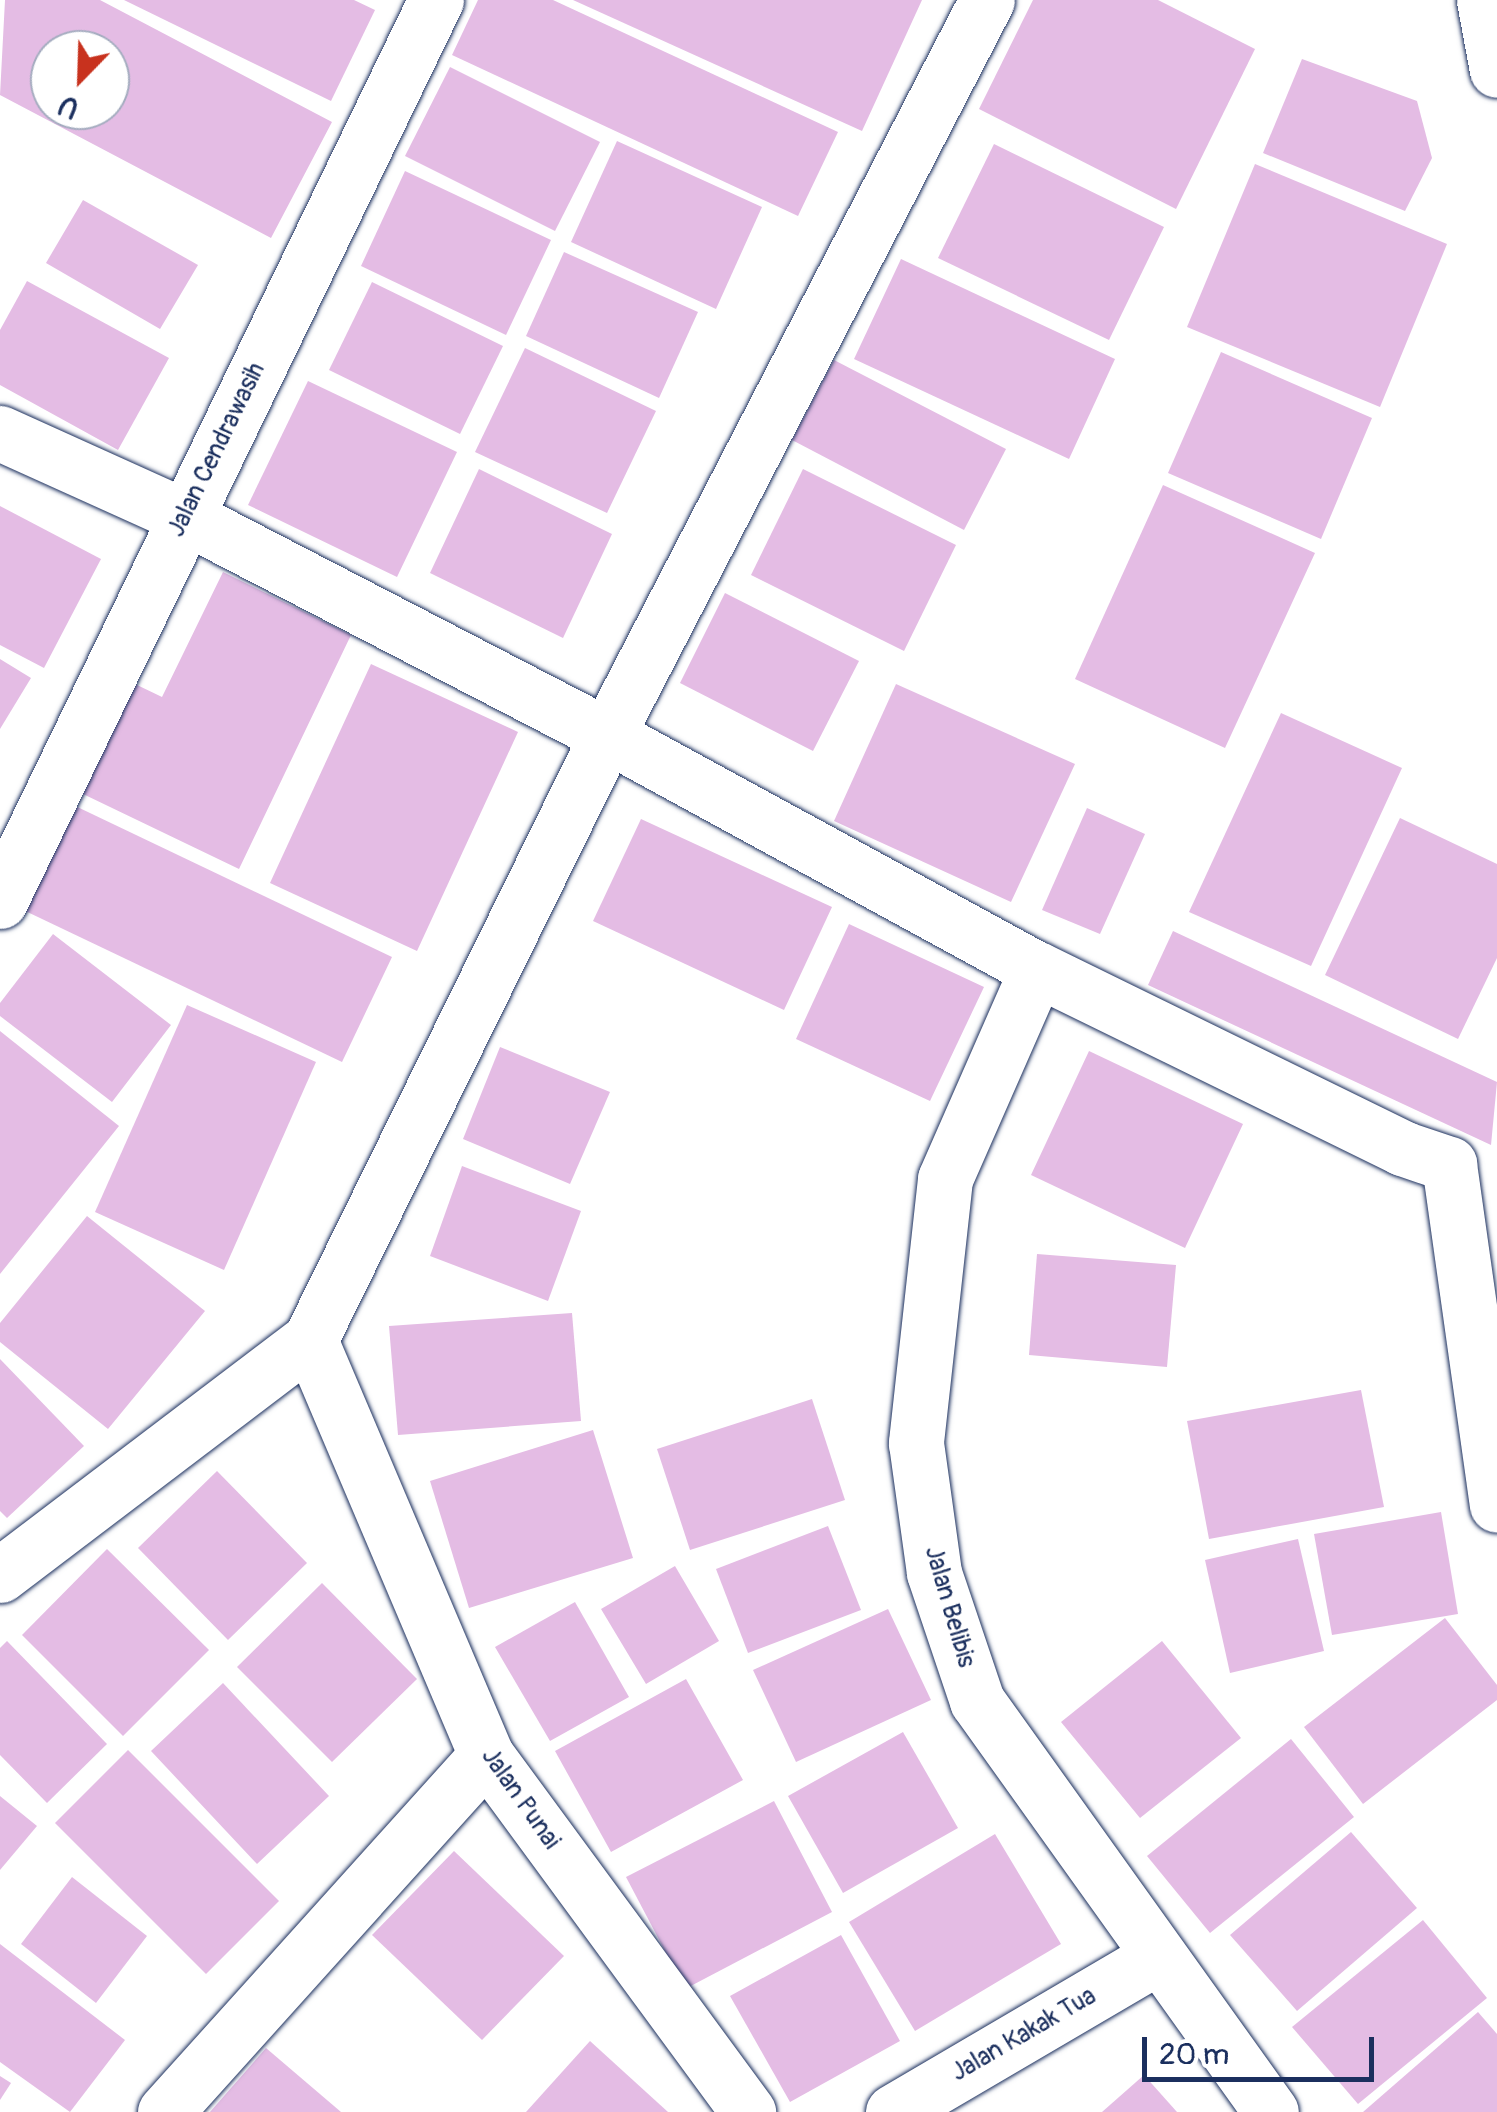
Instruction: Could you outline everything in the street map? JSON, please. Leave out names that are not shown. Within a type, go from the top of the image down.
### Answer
[{"type":"street","name":"Jalan Cendrawasih","points":[[0,902],[436,0]]},
{"type":"street","points":[[0,1575],[310,1340],[608,735],[987,0]]},
{"type":"street","points":[[1484,0],[1497,70]]},
{"type":"street","points":[[0,433],[184,516],[608,735],[1037,969],[1402,1148],[1449,1164],[1497,1505]]},
{"type":"street","name":"Jalan Belibis","points":[[1037,969],[945,1179],[916,1443],[934,1572],[977,1701],[1156,1958],[1271,2112]]},
{"type":"street","name":"Jalan Punai","points":[[310,1340],[486,1755],[748,2112]]},
{"type":"street","points":[[165,2112],[486,1755]]},
{"type":"street","name":"Jalan Kakak Tua","points":[[893,2112],[1156,1958]]},
{"type":"building","points":[[5,0],[100,0],[332,122],[271,238],[66,130],[130,130],[130,30],[30,30],[30,111],[0,95]]},
{"type":"building","points":[[124,0],[354,0],[375,10],[331,101]]},
{"type":"building","points":[[478,0],[553,0],[838,132],[798,216],[452,55]]},
{"type":"building","points":[[573,0],[922,0],[862,131]]},
{"type":"building","points":[[1033,0],[1158,0],[1255,49],[1176,209],[979,109]]},
{"type":"building","points":[[1302,59],[1417,101],[1432,158],[1405,211],[1263,153]]},
{"type":"building","points":[[450,67],[600,142],[555,231],[405,156]]},
{"type":"building","points":[[617,141],[762,207],[716,309],[571,242]]},
{"type":"building","points":[[994,144],[1164,227],[1109,340],[938,258]]},
{"type":"building","points":[[1255,164],[1447,244],[1380,407],[1187,327]]},
{"type":"building","points":[[405,171],[551,240],[506,335],[361,266]]},
{"type":"building","points":[[83,200],[198,265],[160,329],[46,263]]},
{"type":"building","points":[[564,252],[698,312],[659,398],[526,336]]},
{"type":"building","points":[[901,259],[1115,359],[1069,459],[854,359]]},
{"type":"building","points":[[27,281],[169,358],[118,450],[0,385],[0,330]]},
{"type":"building","points":[[372,282],[503,346],[460,434],[329,370]]},
{"type":"building","points":[[525,348],[656,411],[607,513],[475,452]]},
{"type":"building","points":[[1221,352],[1372,418],[1321,539],[1168,473]]},
{"type":"building","points":[[834,360],[1006,449],[964,530],[792,440]]},
{"type":"building","points":[[308,381],[457,452],[397,577],[248,505]]},
{"type":"building","points":[[479,469],[612,534],[563,638],[430,573]]},
{"type":"building","points":[[803,469],[956,545],[904,651],[751,575]]},
{"type":"building","points":[[1163,485],[1315,553],[1225,748],[1075,679]]},
{"type":"building","points":[[0,506],[101,559],[44,668],[0,645]]},
{"type":"building","points":[[223,572],[351,635],[239,869],[83,794],[135,684],[162,697]]},
{"type":"building","points":[[725,593],[859,661],[813,751],[680,683]]},
{"type":"building","points":[[0,659],[31,678],[0,729]]},
{"type":"building","points":[[371,664],[518,732],[417,951],[270,883]]},
{"type":"building","points":[[896,684],[1075,764],[1011,902],[834,821]]},
{"type":"building","points":[[1281,713],[1402,768],[1311,966],[1189,912]]},
{"type":"building","points":[[69,803],[392,957],[342,1062],[19,908]]},
{"type":"building","points":[[1087,808],[1145,834],[1100,934],[1042,910]]},
{"type":"building","points":[[1400,818],[1497,864],[1497,958],[1458,1039],[1325,975]]},
{"type":"building","points":[[641,819],[832,907],[784,1010],[593,921]]},
{"type":"building","points":[[849,924],[984,987],[930,1101],[796,1039]]},
{"type":"building","points":[[1173,931],[1497,1082],[1491,1145],[1148,985]]},
{"type":"building","points":[[53,934],[171,1025],[112,1102],[0,1016],[0,1003]]},
{"type":"building","points":[[187,1005],[316,1062],[224,1270],[95,1212]]},
{"type":"building","points":[[0,1031],[119,1126],[0,1274]]},
{"type":"building","points":[[500,1047],[610,1092],[570,1184],[463,1139]]},
{"type":"building","points":[[1089,1051],[1243,1124],[1185,1248],[1031,1175]]},
{"type":"building","points":[[462,1166],[581,1211],[548,1301],[430,1256]]},
{"type":"building","points":[[87,1216],[205,1311],[108,1429],[0,1342],[0,1323]]},
{"type":"building","points":[[1037,1254],[1176,1265],[1167,1367],[1029,1355]]},
{"type":"building","points":[[572,1313],[581,1421],[398,1435],[389,1326]]},
{"type":"building","points":[[0,1359],[84,1446],[7,1518],[0,1511]]},
{"type":"building","points":[[1361,1390],[1384,1507],[1209,1539],[1187,1421]]},
{"type":"building","points":[[812,1399],[845,1500],[690,1550],[657,1449]]},
{"type":"building","points":[[593,1430],[633,1558],[469,1608],[430,1481]]},
{"type":"building","points":[[217,1471],[307,1563],[228,1640],[138,1548]]},
{"type":"building","points":[[1441,1512],[1458,1614],[1332,1635],[1314,1534]]},
{"type":"building","points":[[828,1526],[861,1610],[748,1653],[716,1569]]},
{"type":"building","points":[[1298,1539],[1324,1651],[1230,1673],[1205,1560]]},
{"type":"building","points":[[107,1549],[209,1650],[123,1736],[22,1635]]},
{"type":"building","points":[[675,1566],[719,1641],[646,1684],[601,1609]]},
{"type":"building","points":[[322,1583],[417,1679],[332,1762],[237,1667]]},
{"type":"building","points":[[575,1602],[629,1697],[550,1741],[495,1647]]},
{"type":"building","points":[[888,1609],[931,1700],[796,1762],[753,1670]]},
{"type":"building","points":[[1445,1618],[1497,1685],[1497,1700],[1363,1804],[1304,1727]]},
{"type":"building","points":[[7,1641],[107,1744],[47,1803],[0,1755],[0,1648]]},
{"type":"building","points":[[1162,1641],[1241,1738],[1140,1818],[1061,1722]]},
{"type":"building","points":[[686,1679],[743,1780],[611,1852],[555,1751]]},
{"type":"building","points":[[223,1683],[329,1796],[257,1864],[151,1751]]},
{"type":"building","points":[[903,1732],[958,1828],[843,1893],[788,1796]]},
{"type":"building","points":[[1291,1739],[1354,1817],[1210,1933],[1147,1856]]},
{"type":"building","points":[[128,1750],[279,1901],[206,1974],[55,1823]]},
{"type":"building","points":[[0,1796],[37,1826],[0,1870]]},
{"type":"building","points":[[774,1801],[832,1912],[685,1989],[626,1877]]},
{"type":"building","points":[[1351,1832],[1417,1908],[1297,2011],[1230,1935]]},
{"type":"building","points":[[995,1834],[1061,1944],[915,2031],[849,1922]]},
{"type":"building","points":[[454,1851],[564,1956],[482,2040],[372,1935]]},
{"type":"building","points":[[72,1877],[147,1936],[96,2003],[21,1944]]},
{"type":"building","points":[[1423,1920],[1487,1998],[1358,2104],[1292,2027]]},
{"type":"building","points":[[841,1935],[900,2041],[790,2102],[730,1996]]},
{"type":"building","points":[[0,1944],[125,2040],[70,2112],[0,2062]]},
{"type":"building","points":[[1478,2012],[1497,2034],[1497,2112],[1363,2112]]},
{"type":"building","points":[[590,2041],[668,2112],[526,2112]]},
{"type":"building","points":[[266,2048],[341,2112],[210,2112]]},
{"type":"building","points":[[1144,2075],[1177,2112],[1102,2112]]},
{"type":"building","points":[[0,2076],[11,2083],[0,2100]]}]
